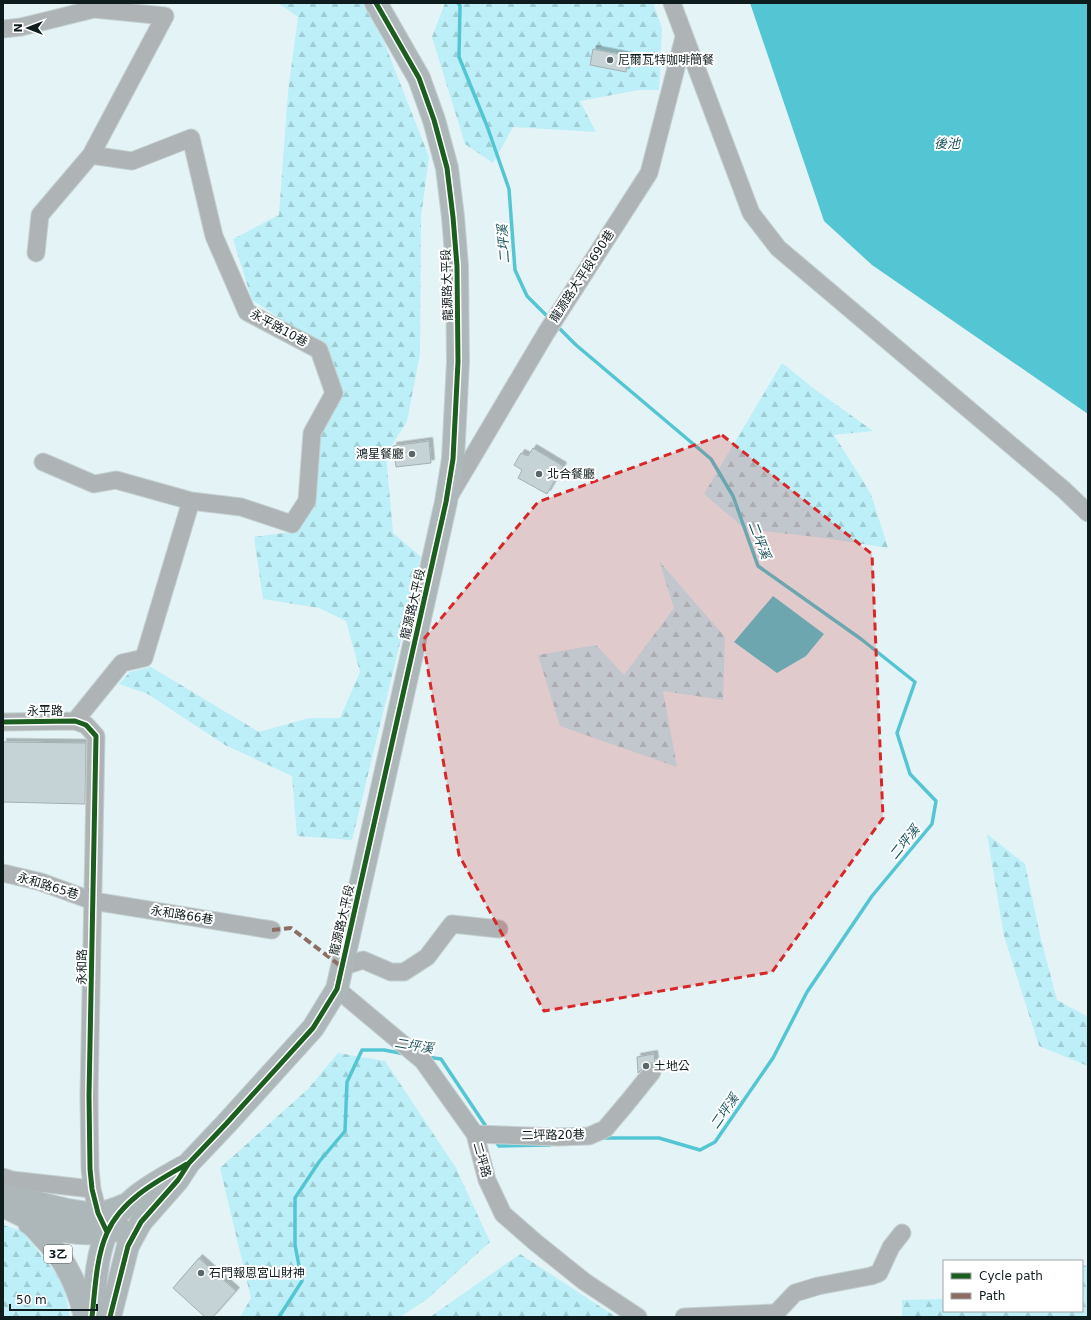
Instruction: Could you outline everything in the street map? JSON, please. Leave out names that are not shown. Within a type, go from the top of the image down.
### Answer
[{"type":"main road","name":"龍源路大平段","points":[[110,1317],[128,1246],[141,1222],[178,1180],[189,1163],[313,1028],[337,989],[446,502],[453,459],[458,362],[457,266],[450,189],[447,168],[434,120],[419,78],[376,3]]},
{"type":"main road","name":"龍源路大平段","points":[[102,1222],[117,1216],[128,1204],[157,1181],[189,1163]]},
{"type":"main road","points":[[5,1204],[33,1201],[67,1209],[102,1222]]},
{"type":"main road","name":"3乙","points":[[5,1204],[55,1229],[90,1233],[102,1222]]},
{"type":"main road","name":"3乙","points":[[5,1204],[31,1225],[52,1245],[68,1268],[80,1294],[85,1317]]},
{"type":"main road","name":"龍源路大平段","points":[[102,1222],[122,1230],[141,1222]]},
{"type":"main road","name":"龍源路大平段","points":[[102,1222],[116,1244],[120,1258],[120,1273]]},
{"type":"main road","name":"龍源路大平段","points":[[92,1317],[102,1248],[102,1222]]},
{"type":"street","points":[[672,3],[751,213],[778,248],[1064,490],[1088,513]]},
{"type":"street","points":[[3,29],[21,27],[94,9],[133,8],[165,16],[92,155],[40,215],[36,253]]},
{"type":"street","name":"龍源路大平段690巷","points":[[446,502],[546,333],[649,173],[684,37]]},
{"type":"street","name":"永平路10巷","points":[[92,155],[132,162],[191,138],[214,236],[247,312],[319,350],[334,392],[312,433],[307,501],[292,524],[241,507],[191,501]]},
{"type":"street","points":[[43,462],[94,484],[116,480],[191,501],[144,658],[122,663],[80,723]]},
{"type":"street","name":"永平路","points":[[3,722],[80,723]]},
{"type":"street","name":"永和路","points":[[80,723],[96,736],[89,1096],[90,1170],[92,1189],[102,1222]]},
{"type":"street","name":"永和路65巷","points":[[3,873],[41,882],[93,901]]},
{"type":"street","name":"永和路66巷","points":[[93,901],[272,930]]},
{"type":"street","points":[[342,967],[363,960],[391,972],[404,972],[428,957],[452,924],[499,929]]},
{"type":"street","name":"二坪路","points":[[337,989],[423,1061],[474,1134],[488,1180],[503,1214],[585,1282],[638,1317]]},
{"type":"street","name":"二坪路20巷","points":[[474,1134],[558,1138],[589,1136],[605,1129],[652,1072]]},
{"type":"street","points":[[3,1177],[12,1180],[92,1189]]},
{"type":"street","points":[[684,1317],[776,1313],[795,1293],[818,1286],[880,1273],[892,1247],[902,1233]]},
{"type":"highlighted area","points":[[722,435],[872,554],[883,818],[772,972],[544,1011],[459,855],[423,640],[538,502]]},
{"type":"green space","points":[[278,3],[363,3],[384,42],[429,157],[421,216],[420,354],[407,421],[386,455],[393,533],[421,557],[352,840],[297,836],[292,776],[225,745],[148,694],[119,684],[130,672],[151,667],[259,732],[309,718],[340,718],[360,672],[346,621],[319,608],[263,599],[254,537],[299,531],[315,500],[317,436],[342,395],[330,356],[281,319],[252,300],[233,239],[279,215],[288,92],[298,17]]},
{"type":"green space","points":[[445,3],[653,3],[662,28],[659,90],[639,90],[580,101],[596,132],[513,127],[493,163],[465,144],[432,37]]},
{"type":"green space","points":[[782,363],[813,388],[873,431],[834,435],[871,494],[888,548],[825,538],[745,529],[704,494]]},
{"type":"green space","points":[[659,561],[725,637],[723,700],[663,691],[677,767],[560,726],[538,655],[596,645],[624,675],[674,608]]},
{"type":"green space","points":[[987,834],[1025,864],[1041,939],[1057,1000],[1088,1017],[1088,1066],[1039,1046],[1004,936]]},
{"type":"green space","points":[[338,1053],[385,1061],[456,1168],[490,1242],[426,1300],[400,1317],[240,1317],[251,1298],[220,1168],[308,1089]]},
{"type":"green space","points":[[3,1225],[22,1231],[63,1282],[70,1317],[3,1317]]},
{"type":"green space","points":[[520,1254],[616,1317],[430,1317]]},
{"type":"green space","points":[[1088,1265],[1088,1317],[902,1317],[902,1300],[943,1299],[943,1312],[1083,1312],[1083,1266]]},
{"type":"water","name":"後池","points":[[750,3],[1088,3],[1088,414],[872,265],[824,221]]},
{"type":"water","points":[[773,596],[824,634],[806,656],[777,673],[734,642]]},
{"type":"building","name":"尼爾瓦特咖啡簡餐","points":[[593,49],[629,56],[626,72],[590,65]]},
{"type":"building","name":"鴻星餐廳","points":[[429,441],[431,463],[396,467],[393,446]]},
{"type":"building","name":"北合餐廳","points":[[533,448],[563,466],[547,494],[518,478],[522,470],[514,465],[521,453],[528,456]]},
{"type":"building","points":[[3,742],[86,743],[85,804],[3,802]]},
{"type":"building","points":[[654,1054],[655,1063],[648,1063],[638,1073],[637,1057]]},
{"type":"building","name":"石門報恩宮山財神","points":[[199,1258],[236,1291],[213,1317],[205,1317],[173,1288]]},
{"type":"waterway","name":"二坪溪","points":[[458,3],[460,6],[459,57],[487,126],[509,189],[515,270],[527,296],[550,319]]},
{"type":"waterway","name":"二坪溪","points":[[557,326],[576,345],[711,459],[733,496],[758,566],[861,639],[915,682],[897,733],[910,774],[936,801],[932,824],[872,896],[807,992],[773,1058],[715,1142],[700,1150],[659,1138],[601,1138]]},
{"type":"waterway","name":"二坪溪","points":[[279,1317],[302,1281],[295,1245],[295,1198],[319,1162],[345,1131],[347,1082],[362,1050],[384,1050],[405,1054]]},
{"type":"waterway","name":"二坪溪","points":[[427,1057],[441,1059],[487,1128]]},
{"type":"waterway","name":"二坪溪","points":[[495,1140],[499,1146],[550,1145]]},
{"type":"marked path","points":[[272,930],[291,928],[342,967]]},
{"type":"cycle path","points":[[110,1317],[128,1246],[141,1222],[178,1180],[189,1163],[313,1028],[337,989],[446,502],[453,459],[458,362],[457,266],[447,168],[434,120],[419,78],[376,3]]},
{"type":"cycle path","points":[[3,722],[75,721],[86,725],[96,736],[89,1096],[90,1169],[92,1189],[98,1213],[107,1232]]},
{"type":"cycle path","points":[[92,1317],[96,1274],[100,1253],[103,1242],[113,1221],[141,1192],[187,1164]]},
{"type":"place","name":"尼爾瓦特咖啡簡餐","points":[[610,60]]},
{"type":"place","name":"鴻星餐廳","points":[[412,454]]},
{"type":"place","name":"北合餐廳","points":[[539,474]]},
{"type":"place","name":"土地公","points":[[646,1066]]},
{"type":"place","name":"石門報恩宮山財神","points":[[201,1273]]}]
